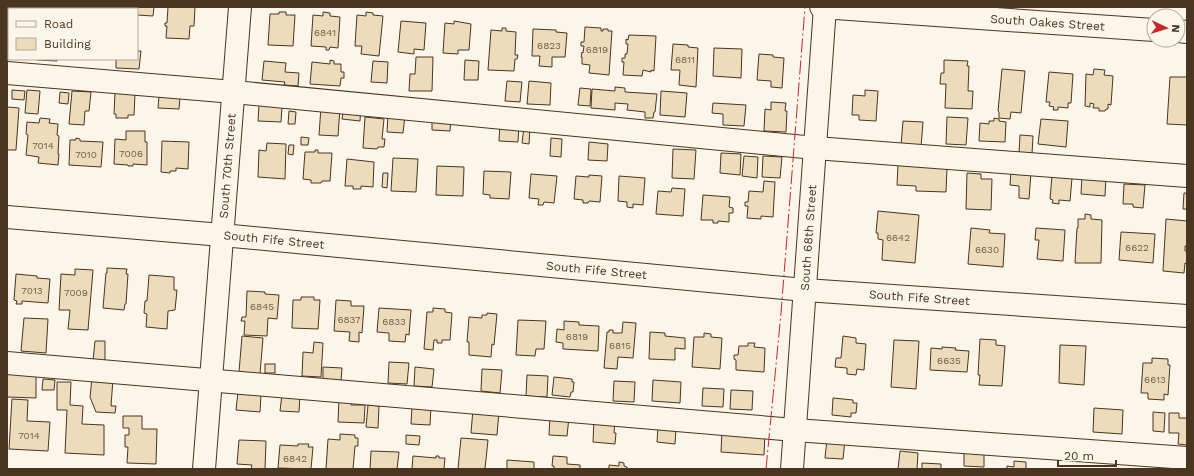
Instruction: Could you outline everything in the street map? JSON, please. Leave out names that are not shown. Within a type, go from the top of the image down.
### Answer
[{"type":"street","name":"South 70th Street","points":[[204,469],[240,7]]},
{"type":"street","name":"South Oakes Street","points":[[821,7],[1146,29]]},
{"type":"street","name":"South 68th Street","points":[[792,469],[825,7]]},
{"type":"street","points":[[7,73],[234,92],[815,148],[1187,176]]},
{"type":"street","name":"South Fife Street","points":[[7,217],[222,235],[805,290],[1187,316]]},
{"type":"street","points":[[7,363],[795,430],[1187,458]]},
{"type":"building","points":[[79,7],[114,7],[114,8]]},
{"type":"building","points":[[154,7],[153,16],[138,15],[138,8],[120,8]]},
{"type":"building","points":[[168,7],[195,7],[194,26],[190,26],[189,39],[166,38],[167,26],[165,26],[165,23],[167,23]]},
{"type":"building","points":[[279,12],[286,12],[286,15],[295,15],[293,46],[268,45],[270,14],[279,14]]},
{"type":"building","points":[[323,12],[330,13],[330,16],[340,17],[338,48],[330,47],[329,50],[326,50],[326,47],[311,46],[313,15],[323,16]]},
{"type":"building","points":[[366,12],[373,13],[373,15],[383,16],[379,56],[361,54],[362,46],[355,46],[357,15],[366,16]]},
{"type":"building","points":[[401,21],[426,23],[424,50],[414,49],[414,54],[398,52]]},
{"type":"building","points":[[454,21],[471,24],[469,50],[458,50],[458,54],[443,53],[445,23],[454,24]]},
{"type":"building","points":[[585,27],[601,28],[601,31],[603,31],[603,29],[608,29],[608,31],[612,31],[609,75],[589,73],[590,65],[582,64],[581,57],[584,46],[581,46],[581,42],[584,42]]},
{"type":"building","points":[[502,28],[506,28],[506,31],[516,32],[515,55],[518,55],[517,59],[515,59],[514,71],[488,70],[491,30],[502,31]]},
{"type":"building","points":[[533,29],[556,30],[556,32],[567,33],[565,57],[552,57],[552,67],[539,66],[540,56],[532,56]]},
{"type":"building","points":[[7,33],[8,33],[8,59]]},
{"type":"building","points":[[629,35],[656,36],[654,71],[651,70],[651,72],[643,70],[642,76],[623,75],[624,62],[622,62],[622,58],[625,58],[625,54],[627,54],[628,44],[626,44],[626,39],[628,40]]},
{"type":"building","points":[[673,44],[688,45],[688,47],[698,48],[696,87],[679,85],[680,70],[671,70]]},
{"type":"building","points":[[714,48],[742,49],[741,78],[713,76]]},
{"type":"building","points":[[138,51],[141,51],[139,69],[116,68],[116,60],[138,60]]},
{"type":"building","points":[[759,54],[773,55],[773,57],[784,58],[782,88],[771,87],[771,81],[757,80]]},
{"type":"building","points":[[416,57],[433,57],[432,91],[409,91],[410,74],[415,74]]},
{"type":"building","points":[[330,60],[334,61],[334,64],[341,64],[341,72],[344,72],[344,78],[341,78],[340,86],[310,84],[312,62],[330,64]]},
{"type":"building","points":[[465,60],[479,61],[478,80],[464,80]]},
{"type":"building","points":[[944,60],[968,61],[968,91],[973,91],[972,109],[945,108],[946,84],[940,84],[941,73],[944,73]]},
{"type":"building","points":[[264,61],[286,63],[285,72],[299,73],[298,86],[284,85],[285,82],[262,80]]},
{"type":"building","points":[[373,61],[388,62],[387,83],[371,82]]},
{"type":"building","points":[[1002,69],[1025,71],[1021,113],[1011,112],[1010,119],[999,118],[998,111]]},
{"type":"building","points":[[1094,69],[1105,70],[1104,75],[1113,76],[1111,105],[1108,104],[1108,109],[1105,111],[1099,111],[1099,108],[1093,108],[1094,104],[1090,103],[1090,107],[1085,106],[1086,74],[1093,75]]},
{"type":"building","points":[[1049,72],[1073,74],[1071,103],[1068,103],[1068,108],[1058,107],[1058,110],[1053,110],[1054,107],[1049,106],[1050,102],[1046,102]]},
{"type":"building","points":[[1170,77],[1187,77],[1187,125],[1167,124]]},
{"type":"building","points":[[507,81],[522,82],[520,102],[505,101]]},
{"type":"building","points":[[529,81],[551,83],[550,105],[527,104]]},
{"type":"building","points":[[615,87],[625,88],[625,92],[657,94],[653,118],[645,118],[645,112],[627,110],[628,104],[615,103],[615,110],[591,108],[592,89],[615,91]]},
{"type":"building","points":[[580,88],[591,89],[590,106],[578,105]]},
{"type":"building","points":[[12,90],[25,91],[24,100],[12,99]]},
{"type":"building","points":[[27,90],[40,91],[38,114],[25,113]]},
{"type":"building","points":[[865,90],[878,91],[876,121],[859,120],[859,115],[852,115],[853,95],[865,96]]},
{"type":"building","points":[[72,91],[91,92],[89,111],[85,111],[84,125],[69,124]]},
{"type":"building","points":[[661,91],[687,93],[685,117],[660,115]]},
{"type":"building","points":[[60,92],[69,93],[68,104],[59,103]]},
{"type":"building","points":[[115,93],[135,94],[134,115],[128,115],[128,118],[116,118],[116,114],[114,114]]},
{"type":"building","points":[[159,96],[180,98],[179,109],[158,108]]},
{"type":"building","points":[[771,102],[786,103],[786,132],[764,131],[765,109],[771,110]]},
{"type":"building","points":[[713,103],[746,105],[744,126],[723,125],[723,114],[712,113]]},
{"type":"building","points":[[259,105],[282,107],[281,122],[258,121]]},
{"type":"building","points":[[344,105],[361,107],[360,121],[342,119]]},
{"type":"building","points":[[7,107],[19,108],[16,150],[7,150]]},
{"type":"building","points":[[321,107],[340,108],[338,136],[319,135]]},
{"type":"building","points":[[289,111],[296,112],[295,124],[288,124]]},
{"type":"building","points":[[388,114],[405,115],[403,133],[387,132]]},
{"type":"building","points":[[365,117],[384,119],[382,139],[385,139],[384,147],[378,147],[377,149],[363,148]]},
{"type":"building","points":[[947,117],[968,118],[966,145],[946,144]]},
{"type":"building","points":[[40,118],[50,119],[49,123],[58,124],[58,165],[38,163],[39,157],[26,155],[28,135],[26,134],[27,122],[39,123]]},
{"type":"building","points":[[432,118],[451,118],[450,131],[432,130]]},
{"type":"building","points":[[994,118],[999,119],[999,121],[1006,122],[1005,142],[979,141],[980,123],[989,124],[989,121],[994,121]]},
{"type":"building","points":[[1041,119],[1068,121],[1066,147],[1038,144]]},
{"type":"building","points":[[903,121],[923,122],[921,147],[901,146]]},
{"type":"building","points":[[500,123],[519,123],[518,142],[499,141]]},
{"type":"building","points":[[524,127],[530,128],[529,144],[522,143]]},
{"type":"building","points":[[126,131],[145,131],[145,142],[147,142],[147,165],[133,164],[133,166],[128,166],[114,164],[115,139],[126,140]]},
{"type":"building","points":[[1020,135],[1033,136],[1032,154],[1019,153]]},
{"type":"building","points":[[301,137],[309,138],[308,145],[301,145]]},
{"type":"building","points":[[76,138],[80,139],[80,141],[103,142],[101,167],[69,165],[70,140],[76,140]]},
{"type":"building","points":[[551,138],[562,139],[561,157],[550,156]]},
{"type":"building","points":[[162,141],[189,142],[188,169],[176,168],[176,171],[170,171],[170,173],[161,172]]},
{"type":"building","points":[[589,142],[608,144],[607,161],[588,160]]},
{"type":"building","points":[[267,143],[286,144],[285,179],[258,177],[259,150],[266,151]]},
{"type":"building","points":[[289,145],[294,145],[293,155],[288,154]]},
{"type":"building","points":[[673,149],[696,150],[694,179],[672,178]]},
{"type":"building","points":[[315,150],[318,150],[318,153],[332,153],[330,181],[311,183],[311,180],[303,179],[305,152],[315,152]]},
{"type":"building","points":[[721,153],[741,154],[740,175],[720,173]]},
{"type":"building","points":[[744,156],[758,157],[757,178],[742,176]]},
{"type":"building","points":[[763,156],[782,157],[780,178],[762,177]]},
{"type":"building","points":[[393,158],[418,159],[416,192],[391,191]]},
{"type":"building","points":[[347,159],[374,162],[373,187],[361,186],[361,189],[353,189],[353,186],[345,186]]},
{"type":"building","points":[[898,165],[947,168],[946,192],[916,191],[916,186],[897,185]]},
{"type":"building","points":[[437,166],[464,167],[463,196],[436,195]]},
{"type":"building","points":[[484,171],[511,172],[509,199],[490,198],[490,195],[483,194]]},
{"type":"building","points":[[1011,171],[1031,172],[1029,199],[1019,198],[1019,186],[1010,185]]},
{"type":"building","points":[[383,173],[388,173],[387,188],[382,187]]},
{"type":"building","points":[[967,173],[981,174],[981,179],[992,179],[991,210],[966,209]]},
{"type":"building","points":[[531,174],[557,176],[554,203],[544,202],[543,205],[538,205],[539,199],[529,198]]},
{"type":"building","points":[[589,175],[602,176],[600,202],[589,201],[588,203],[583,203],[583,200],[574,199],[576,176],[589,177]]},
{"type":"building","points":[[1082,175],[1106,176],[1105,196],[1081,194]]},
{"type":"building","points":[[619,176],[645,178],[643,205],[633,204],[633,208],[627,207],[627,202],[618,201]]},
{"type":"building","points":[[1052,176],[1072,178],[1070,201],[1059,200],[1059,204],[1052,203],[1053,200],[1050,199]]},
{"type":"building","points":[[764,181],[775,182],[773,217],[761,216],[761,219],[747,218],[748,206],[745,206],[745,202],[748,202],[749,191],[763,192]]},
{"type":"building","points":[[1124,184],[1145,185],[1143,208],[1133,207],[1133,204],[1123,204]]},
{"type":"building","points":[[672,188],[685,189],[683,216],[656,214],[658,191],[671,192]]},
{"type":"building","points":[[1184,193],[1187,193],[1187,209],[1183,209]]},
{"type":"building","points":[[703,195],[730,197],[729,207],[733,208],[733,213],[729,213],[729,222],[718,221],[718,223],[713,223],[713,220],[701,220]]},
{"type":"building","points":[[878,211],[919,215],[915,263],[882,260],[883,240],[878,239],[878,233],[876,233]]},
{"type":"building","points":[[1085,214],[1091,215],[1091,219],[1102,220],[1101,263],[1075,263],[1078,219],[1085,219]]},
{"type":"building","points":[[1166,219],[1187,221],[1187,246],[1185,246],[1185,251],[1187,251],[1187,264],[1185,263],[1184,273],[1163,271]]},
{"type":"building","points":[[971,228],[990,230],[989,233],[1005,234],[1003,267],[968,264]]},
{"type":"building","points":[[1036,228],[1065,230],[1063,261],[1037,259],[1039,240],[1035,240]]},
{"type":"building","points":[[1121,232],[1155,234],[1153,263],[1119,260]]},
{"type":"building","points":[[107,268],[127,269],[126,304],[124,310],[103,308]]},
{"type":"building","points":[[75,269],[93,270],[88,330],[68,329],[70,310],[59,310],[61,274],[75,275]]},
{"type":"building","points":[[16,274],[50,279],[48,303],[22,301],[22,304],[16,304],[17,301],[14,300]]},
{"type":"building","points":[[149,275],[174,277],[174,290],[177,290],[175,310],[168,311],[167,329],[146,327],[147,314],[144,313],[145,301],[147,301]]},
{"type":"building","points":[[247,291],[265,292],[265,294],[279,295],[277,319],[268,318],[267,336],[244,335],[245,321],[241,321],[242,317],[246,317]]},
{"type":"building","points":[[301,297],[314,297],[314,300],[320,300],[318,329],[292,328],[293,300],[301,300]]},
{"type":"building","points":[[336,300],[351,301],[351,306],[364,306],[362,333],[359,332],[359,342],[349,341],[350,332],[334,331]]},
{"type":"building","points":[[379,308],[411,310],[409,335],[406,334],[405,342],[389,341],[389,333],[377,332]]},
{"type":"building","points":[[433,308],[445,309],[445,312],[452,313],[450,340],[442,340],[442,343],[437,343],[437,340],[434,340],[433,350],[424,349],[427,312],[433,312]]},
{"type":"building","points":[[487,313],[497,314],[494,345],[492,344],[491,357],[469,355],[469,342],[467,342],[469,317],[482,318],[482,315],[487,315]]},
{"type":"building","points":[[24,318],[48,319],[46,353],[21,351]]},
{"type":"building","points":[[518,320],[546,321],[544,349],[536,349],[535,356],[516,355]]},
{"type":"building","points":[[564,321],[579,322],[579,325],[599,326],[598,351],[563,349],[563,343],[556,342],[557,329],[564,330]]},
{"type":"building","points":[[623,322],[636,323],[633,358],[618,357],[617,369],[604,368],[607,332],[609,332],[609,330],[613,330],[613,333],[622,333]]},
{"type":"building","points":[[650,332],[665,333],[665,336],[685,338],[685,349],[675,348],[675,360],[649,359]]},
{"type":"building","points":[[704,333],[711,334],[711,337],[722,338],[720,369],[692,367],[694,337],[704,337]]},
{"type":"building","points":[[242,336],[263,338],[260,374],[239,372]]},
{"type":"building","points":[[843,336],[856,338],[856,343],[866,344],[864,370],[857,369],[856,375],[847,374],[847,368],[835,367],[836,358],[841,358]]},
{"type":"building","points":[[980,339],[996,340],[996,345],[1005,346],[1002,386],[979,385],[980,375],[978,375]]},
{"type":"building","points":[[894,340],[919,341],[916,389],[891,387]]},
{"type":"building","points":[[95,341],[105,341],[105,362],[93,361]]},
{"type":"building","points":[[314,342],[323,343],[321,377],[302,376],[303,352],[313,353]]},
{"type":"building","points":[[748,343],[755,343],[754,347],[765,348],[764,372],[736,370],[736,360],[734,359],[734,355],[738,355],[739,346],[748,346]]},
{"type":"building","points":[[1060,345],[1086,346],[1084,385],[1059,383]]},
{"type":"building","points":[[942,347],[969,351],[967,372],[930,370],[931,348],[942,349]]},
{"type":"building","points":[[1152,358],[1168,359],[1168,365],[1170,365],[1168,395],[1164,394],[1164,400],[1148,399],[1148,393],[1141,393],[1143,363],[1152,363]]},
{"type":"building","points":[[389,362],[409,363],[407,384],[388,383]]},
{"type":"building","points":[[265,364],[275,364],[275,373],[265,373]]},
{"type":"building","points":[[323,367],[342,368],[341,381],[323,379]]},
{"type":"building","points":[[415,367],[434,369],[432,387],[414,386]]},
{"type":"building","points":[[482,369],[502,370],[500,393],[481,391]]},
{"type":"building","points":[[7,372],[36,372],[36,398],[7,397]]},
{"type":"building","points":[[527,375],[548,376],[547,397],[526,396]]},
{"type":"building","points":[[554,377],[572,379],[572,382],[574,382],[573,392],[571,392],[570,397],[552,395]]},
{"type":"building","points":[[92,378],[113,379],[111,406],[116,406],[115,413],[96,412],[90,397]]},
{"type":"building","points":[[43,379],[55,380],[54,390],[42,390]]},
{"type":"building","points":[[653,380],[681,382],[680,403],[652,401]]},
{"type":"building","points":[[614,381],[635,382],[634,402],[613,401]]},
{"type":"building","points":[[57,382],[71,382],[70,405],[83,406],[82,424],[104,425],[104,455],[65,453],[67,410],[57,410]]},
{"type":"building","points":[[703,388],[724,389],[723,407],[702,406]]},
{"type":"building","points":[[731,390],[753,391],[752,410],[730,409]]},
{"type":"building","points":[[238,392],[261,395],[260,412],[236,410]]},
{"type":"building","points":[[282,394],[300,396],[299,412],[280,411]]},
{"type":"building","points":[[339,398],[351,399],[351,405],[365,405],[364,423],[338,422]]},
{"type":"building","points":[[833,398],[853,400],[853,403],[857,403],[856,413],[851,413],[851,417],[832,415]]},
{"type":"building","points":[[12,399],[28,400],[27,421],[50,422],[48,451],[9,449]]},
{"type":"building","points":[[368,405],[379,406],[378,428],[366,427]]},
{"type":"building","points":[[412,406],[431,407],[430,425],[411,424]]},
{"type":"building","points":[[1094,408],[1123,410],[1122,434],[1093,432]]},
{"type":"building","points":[[473,409],[499,411],[497,435],[471,433]]},
{"type":"building","points":[[1153,412],[1165,413],[1164,432],[1153,431]]},
{"type":"building","points":[[1169,413],[1179,413],[1179,418],[1187,418],[1187,445],[1178,444],[1179,433],[1169,433]]},
{"type":"building","points":[[123,416],[142,416],[142,429],[157,429],[156,464],[127,463],[128,447],[125,447],[125,435],[129,435],[129,428],[123,428]]},
{"type":"building","points":[[550,416],[569,417],[567,436],[549,435]]},
{"type":"building","points":[[594,420],[615,421],[615,444],[593,442]]},
{"type":"building","points":[[658,427],[676,429],[675,444],[657,442]]},
{"type":"building","points":[[722,431],[765,433],[764,455],[721,452]]},
{"type":"building","points":[[340,434],[355,435],[355,438],[358,438],[358,446],[355,446],[353,469],[326,469],[328,439],[340,440]]},
{"type":"building","points":[[406,435],[420,436],[419,445],[406,444]]},
{"type":"building","points":[[461,438],[488,440],[485,469],[458,469]]},
{"type":"building","points":[[827,439],[845,440],[843,459],[825,458]]},
{"type":"building","points":[[239,440],[266,441],[265,469],[251,469],[252,465],[237,464]]},
{"type":"building","points":[[298,444],[309,444],[308,447],[313,447],[311,469],[278,468],[280,445],[298,446]]},
{"type":"building","points":[[371,451],[399,452],[397,469],[370,469]]},
{"type":"building","points":[[900,451],[918,453],[917,469],[898,469]]},
{"type":"building","points":[[964,451],[984,452],[984,467],[964,466]]},
{"type":"building","points":[[413,456],[436,458],[436,456],[439,456],[439,458],[445,458],[444,469],[412,469]]},
{"type":"building","points":[[553,456],[567,457],[567,464],[580,465],[580,469],[554,469],[554,466],[552,466]]},
{"type":"building","points":[[507,460],[534,462],[534,469],[507,469]]},
{"type":"building","points":[[1014,461],[1026,462],[1026,469],[1007,469],[1007,466],[1014,467]]},
{"type":"building","points":[[619,462],[624,463],[624,466],[627,467],[627,469],[609,469],[609,465],[619,466]]},
{"type":"building","points":[[922,463],[941,464],[941,469],[922,469]]},
{"type":"power","points":[[766,469],[781,313],[805,7]]}]
